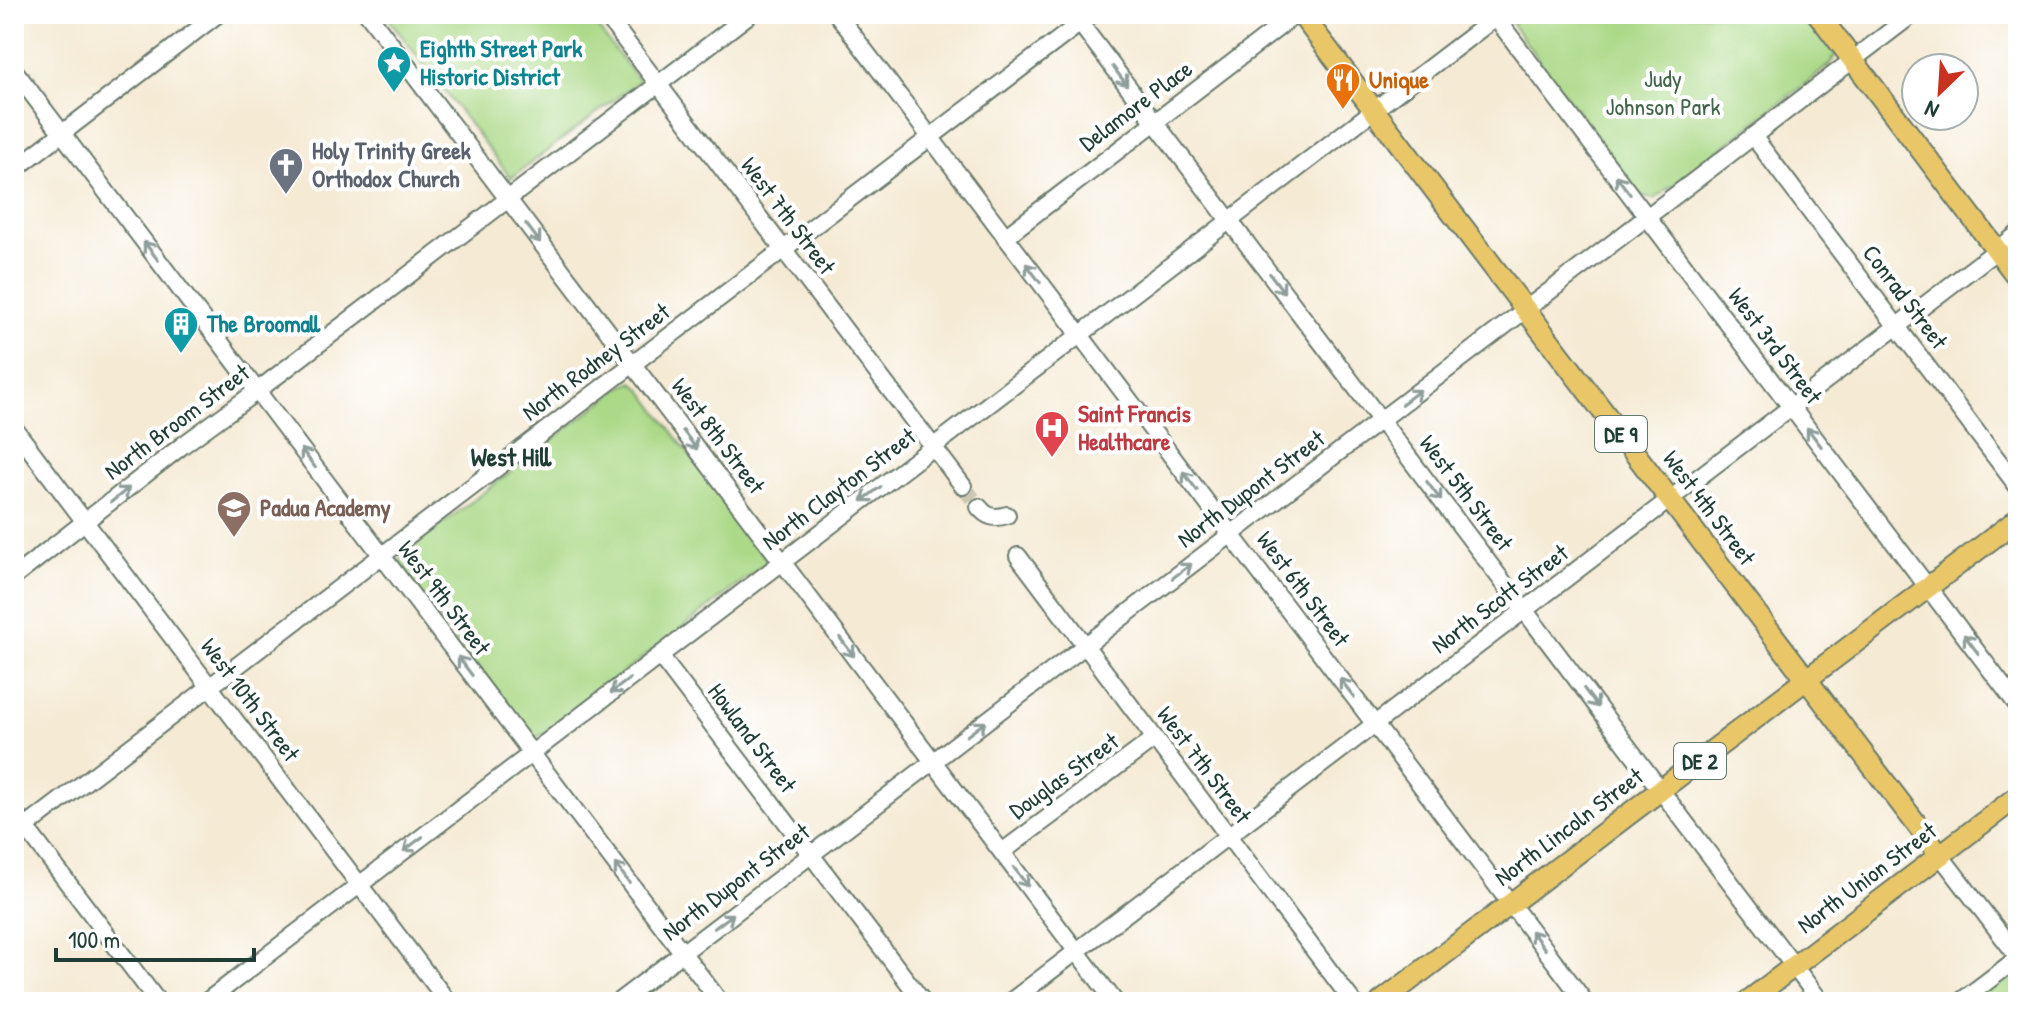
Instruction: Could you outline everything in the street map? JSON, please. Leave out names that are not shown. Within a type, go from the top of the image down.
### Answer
[{"type":"main road","name":"West 4th Street","points":[[1299,14],[1940,855]]},
{"type":"main road","points":[[1818,14],[2018,278]]},
{"type":"main road","name":"North Lincoln Street","points":[[1381,1002],[2018,519]]},
{"type":"main road","name":"North Union Street","points":[[1747,1002],[2018,796]]},
{"type":"street","points":[[14,170],[218,14]]},
{"type":"street","name":"West 8th Street","points":[[368,14],[1115,1002]]},
{"type":"street","name":"West 7th Street","points":[[605,14],[963,486]]},
{"type":"street","name":"North Broom Street","points":[[14,577],[750,14]]},
{"type":"street","name":"West 6th Street","points":[[837,14],[1585,1002]]},
{"type":"street","name":"Delamore Place","points":[[1005,237],[1299,14]]},
{"type":"street","name":"North Dupont Street","points":[[618,1002],[1913,14]]},
{"type":"street","name":"North Clayton Street","points":[[206,1002],[1496,15]]},
{"type":"street","name":"West 3rd Street","points":[[1496,15],[2018,706]]},
{"type":"street","name":"North Rodney Street","points":[[20,832],[930,137],[1082,17]]},
{"type":"street","name":"West 5th Street","points":[[1082,17],[1229,221],[1821,1002]]},
{"type":"street","name":"West 9th Street","points":[[14,70],[720,1002]]},
{"type":"street","name":"Conrad Street","points":[[1753,136],[2018,487]]},
{"type":"street","name":"North Scott Street","points":[[1010,1002],[2018,234]]},
{"type":"street","name":"West 10th Street","points":[[14,428],[448,1002]]},
{"type":"street","points":[[979,507],[993,517],[1007,515]]},
{"type":"street","name":"West 7th Street","points":[[1018,556],[1353,1002]]},
{"type":"street","name":"Howland Street","points":[[660,656],[923,1002]]},
{"type":"street","name":"Douglas Street","points":[[1002,852],[1154,739]]},
{"type":"street","points":[[14,812],[20,832],[158,1002]]},
{"type":"street","name":"West 4th Street","points":[[1940,855],[2018,957]]},
{"type":"street","points":[[1960,1002],[2018,957]]},
{"type":"green space","points":[[385,14],[587,14],[639,81],[511,178]]},
{"type":"green space","name":"Judy Johnson Park","points":[[1521,14],[1807,14],[1836,53],[1831,64],[1655,199],[1642,197],[1512,24]]},
{"type":"green space","points":[[633,382],[768,562],[543,734],[533,738],[521,729],[405,573],[400,560],[411,548],[620,388]]},
{"type":"green space","points":[[2018,958],[2018,1002],[1960,1002]]},
{"type":"tunnel","points":[[963,486],[979,507]]},
{"type":"place","name":"Eighth Street Park Historic District","points":[[394,94]]},
{"type":"place","name":"Unique","points":[[1343,111]]},
{"type":"place","name":"Holy Trinity Greek Orthodox Church","points":[[286,196]]},
{"type":"place","name":"The Broomall","points":[[181,355]]},
{"type":"place","name":"Saint Francis Healthcare","points":[[1052,459]]},
{"type":"place","name":"Padua Academy","points":[[234,539]]},
{"type":"district","name":"West Hill","points":[[511,457]]}]
